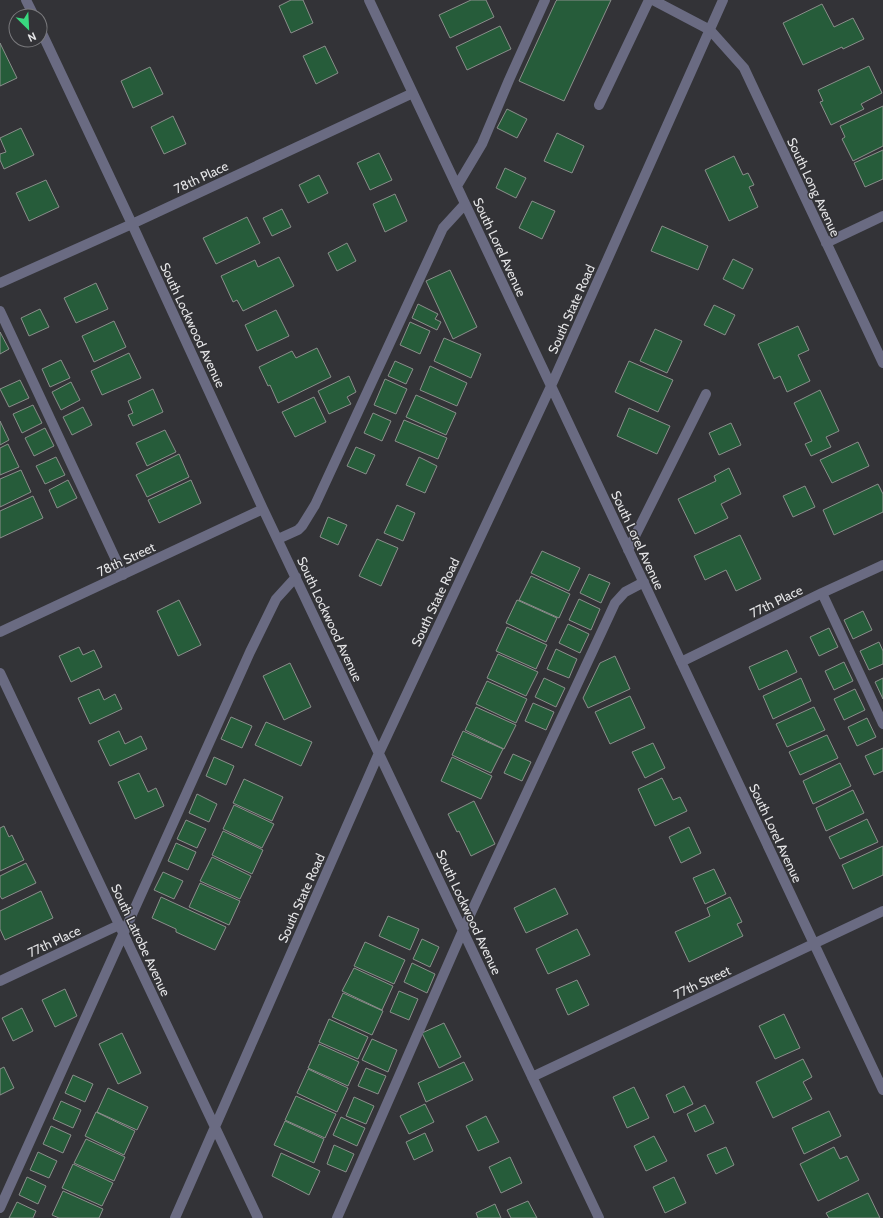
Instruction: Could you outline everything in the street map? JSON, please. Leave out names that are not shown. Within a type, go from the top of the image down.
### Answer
[{"type":"street","name":"South Lorel Avenue","points":[[369,0],[883,1090]]},
{"type":"street","points":[[457,186],[482,144],[545,0]]},
{"type":"street","points":[[598,105],[649,0]]},
{"type":"street","points":[[653,0],[710,30]]},
{"type":"street","name":"South State Road","points":[[175,1218],[379,753],[551,386],[723,0]]},
{"type":"street","name":"South Long Avenue","points":[[710,30],[744,68],[883,363]]},
{"type":"street","name":"South Lockwood Avenue","points":[[48,46],[132,224],[263,509],[599,1218]]},
{"type":"street","name":"78th Place","points":[[0,283],[132,224],[413,93]]},
{"type":"street","points":[[278,539],[298,530],[315,505],[444,228],[465,204]]},
{"type":"street","points":[[826,243],[883,216]]},
{"type":"street","points":[[0,311],[123,575]]},
{"type":"street","points":[[628,550],[706,394]]},
{"type":"street","name":"78th Street","points":[[0,632],[263,509]]},
{"type":"street","name":"77th Place","points":[[681,662],[883,565]]},
{"type":"street","points":[[0,1208],[121,930],[270,609],[276,599],[296,577]]},
{"type":"street","points":[[337,1218],[463,930],[615,603],[625,592],[644,582]]},
{"type":"street","points":[[822,594],[883,724]]},
{"type":"street","name":"South Latrobe Avenue","points":[[0,673],[258,1218]]},
{"type":"street","name":"77th Street","points":[[532,1077],[883,911]]},
{"type":"street","name":"77th Place","points":[[0,981],[121,930]]},
{"type":"building","points":[[291,0],[303,0],[313,23],[291,33],[279,6]]},
{"type":"building","points":[[471,0],[486,0],[494,17],[450,38],[439,15]]},
{"type":"building","points":[[557,0],[611,0],[564,101],[519,81]]},
{"type":"building","points":[[822,4],[834,27],[853,18],[864,39],[843,49],[842,47],[803,65],[783,23]]},
{"type":"building","points":[[500,26],[511,49],[467,70],[456,47]]},
{"type":"building","points":[[0,43],[17,78],[0,86]]},
{"type":"building","points":[[325,46],[338,73],[316,84],[303,56]]},
{"type":"building","points":[[869,66],[882,93],[861,104],[864,109],[831,125],[820,102],[823,101],[818,90]]},
{"type":"building","points":[[150,67],[163,94],[133,108],[121,81]]},
{"type":"building","points":[[883,106],[883,146],[853,161],[842,139],[845,137],[840,126]]},
{"type":"building","points":[[507,109],[527,119],[517,138],[497,128]]},
{"type":"building","points":[[173,116],[186,144],[164,154],[151,127]]},
{"type":"building","points":[[21,128],[34,155],[4,169],[0,160],[0,154],[6,152],[0,138]]},
{"type":"building","points":[[557,133],[584,146],[572,173],[544,161]]},
{"type":"building","points":[[883,150],[883,179],[865,187],[854,163]]},
{"type":"building","points":[[379,153],[392,180],[370,190],[357,163]]},
{"type":"building","points":[[734,156],[743,175],[748,173],[754,185],[749,187],[758,207],[729,221],[705,170]]},
{"type":"building","points":[[505,168],[526,178],[516,198],[496,188]]},
{"type":"building","points":[[319,175],[328,193],[308,203],[299,185]]},
{"type":"building","points":[[46,180],[59,207],[29,221],[16,193]]},
{"type":"building","points":[[395,194],[407,221],[385,232],[373,204]]},
{"type":"building","points":[[532,201],[555,211],[542,239],[519,228]]},
{"type":"building","points":[[282,209],[291,227],[272,236],[263,218]]},
{"type":"building","points":[[247,217],[260,243],[216,264],[203,238]]},
{"type":"building","points":[[662,226],[708,246],[698,270],[651,251]]},
{"type":"building","points":[[347,243],[356,261],[337,271],[328,253]]},
{"type":"building","points":[[279,257],[294,286],[243,311],[237,300],[233,302],[221,276],[255,260],[258,267]]},
{"type":"building","points":[[733,259],[753,269],[743,289],[723,279]]},
{"type":"building","points":[[450,270],[477,327],[453,339],[426,281]]},
{"type":"building","points":[[96,283],[108,309],[76,323],[64,298]]},
{"type":"building","points":[[418,304],[438,314],[435,319],[441,322],[437,330],[412,318]]},
{"type":"building","points":[[714,305],[735,315],[725,335],[704,325]]},
{"type":"building","points":[[40,309],[49,327],[29,336],[21,318]]},
{"type":"building","points":[[276,310],[289,336],[257,351],[245,325]]},
{"type":"building","points":[[114,321],[126,347],[94,362],[82,336]]},
{"type":"building","points":[[410,322],[430,331],[420,354],[400,345]]},
{"type":"building","points":[[798,326],[809,350],[798,355],[810,381],[787,392],[780,376],[774,379],[758,344]]},
{"type":"building","points":[[655,329],[682,341],[667,373],[640,361]]},
{"type":"building","points":[[0,332],[9,349],[0,354]]},
{"type":"building","points":[[444,338],[481,354],[471,378],[434,361]]},
{"type":"building","points":[[317,348],[331,377],[278,403],[270,385],[268,386],[259,367],[292,351],[296,358]]},
{"type":"building","points":[[129,353],[141,378],[102,395],[91,371]]},
{"type":"building","points":[[61,360],[70,378],[50,387],[42,369]]},
{"type":"building","points":[[395,361],[413,369],[406,384],[388,376]]},
{"type":"building","points":[[629,361],[673,380],[658,412],[615,392]]},
{"type":"building","points":[[430,366],[467,383],[457,406],[420,390]]},
{"type":"building","points":[[349,376],[356,392],[347,397],[351,404],[329,414],[318,391]]},
{"type":"building","points":[[385,379],[407,389],[396,414],[374,405]]},
{"type":"building","points":[[20,380],[29,398],[9,407],[0,389]]},
{"type":"building","points":[[71,382],[80,400],[61,410],[52,392]]},
{"type":"building","points":[[153,389],[163,412],[133,426],[128,415],[133,413],[128,401]]},
{"type":"building","points":[[820,390],[839,431],[826,437],[831,447],[811,456],[805,444],[812,441],[794,403]]},
{"type":"building","points":[[416,395],[456,413],[446,435],[406,417]]},
{"type":"building","points":[[314,397],[326,422],[295,437],[282,412]]},
{"type":"building","points":[[33,405],[42,423],[22,433],[13,414]]},
{"type":"building","points":[[83,407],[92,425],[72,435],[63,417]]},
{"type":"building","points":[[629,408],[670,426],[657,454],[617,436]]},
{"type":"building","points":[[373,413],[391,421],[382,441],[364,433]]},
{"type":"building","points":[[404,420],[447,438],[438,459],[395,441]]},
{"type":"building","points":[[0,421],[9,440],[0,445]]},
{"type":"building","points":[[731,423],[741,445],[719,455],[709,433]]},
{"type":"building","points":[[45,428],[54,446],[34,456],[25,438]]},
{"type":"building","points":[[165,430],[176,452],[147,466],[136,443]]},
{"type":"building","points":[[858,442],[869,466],[832,483],[820,460]]},
{"type":"building","points":[[8,444],[19,467],[0,475],[0,448]]},
{"type":"building","points":[[356,447],[375,455],[366,474],[347,466]]},
{"type":"building","points":[[179,454],[189,477],[147,497],[136,475]]},
{"type":"building","points":[[56,457],[65,475],[45,484],[36,466]]},
{"type":"building","points":[[419,457],[437,466],[425,493],[406,485]]},
{"type":"building","points":[[729,468],[741,494],[721,504],[728,518],[695,534],[678,499],[716,481],[714,476]]},
{"type":"building","points":[[21,470],[31,492],[0,507],[0,479]]},
{"type":"building","points":[[68,480],[77,498],[57,508],[49,490]]},
{"type":"building","points":[[191,480],[201,503],[159,523],[148,500]]},
{"type":"building","points":[[878,484],[883,494],[883,512],[834,535],[823,510]]},
{"type":"building","points":[[805,486],[815,507],[793,517],[783,496]]},
{"type":"building","points":[[33,496],[43,518],[0,538],[0,511]]},
{"type":"building","points":[[397,505],[415,513],[403,541],[384,533]]},
{"type":"building","points":[[328,517],[347,525],[338,545],[320,537]]},
{"type":"building","points":[[740,535],[761,579],[736,591],[726,570],[705,580],[694,556]]},
{"type":"building","points":[[377,539],[398,548],[381,586],[359,576]]},
{"type":"building","points":[[542,551],[580,568],[569,591],[531,573]]},
{"type":"building","points":[[589,574],[610,583],[601,603],[580,593]]},
{"type":"building","points":[[531,576],[570,594],[559,618],[519,600]]},
{"type":"building","points":[[579,599],[600,609],[591,630],[569,620]]},
{"type":"building","points":[[179,600],[201,645],[178,656],[157,611]]},
{"type":"building","points":[[517,600],[557,618],[546,642],[506,623]]},
{"type":"building","points":[[863,611],[872,630],[853,639],[844,620]]},
{"type":"building","points":[[568,624],[589,634],[580,653],[559,643]]},
{"type":"building","points":[[507,627],[547,645],[536,669],[496,651]]},
{"type":"building","points":[[829,628],[838,647],[819,656],[810,637]]},
{"type":"building","points":[[879,642],[883,651],[883,664],[869,670],[860,651]]},
{"type":"building","points":[[79,647],[83,655],[94,650],[102,667],[71,682],[59,656]]},
{"type":"building","points":[[556,649],[577,659],[569,678],[547,669]]},
{"type":"building","points":[[787,650],[797,672],[759,690],[749,667]]},
{"type":"building","points":[[498,654],[538,672],[526,696],[487,678]]},
{"type":"building","points":[[615,656],[630,689],[588,708],[583,698],[600,663]]},
{"type":"building","points":[[844,662],[853,681],[834,690],[825,671]]},
{"type":"building","points":[[290,663],[311,707],[284,720],[263,676]]},
{"type":"building","points":[[544,678],[565,688],[556,707],[535,697]]},
{"type":"building","points":[[801,678],[811,701],[773,719],[763,696]]},
{"type":"building","points":[[883,678],[883,699],[875,682]]},
{"type":"building","points":[[487,681],[527,699],[516,723],[476,704]]},
{"type":"building","points":[[99,689],[104,700],[115,694],[122,709],[90,724],[78,698]]},
{"type":"building","points":[[855,689],[865,710],[844,720],[834,699]]},
{"type":"building","points":[[630,696],[645,728],[610,744],[595,712]]},
{"type":"building","points":[[533,703],[554,712],[546,730],[525,721]]},
{"type":"building","points":[[476,707],[516,725],[504,749],[465,730]]},
{"type":"building","points":[[814,707],[825,730],[787,747],[776,724]]},
{"type":"building","points":[[231,717],[252,726],[242,748],[221,739]]},
{"type":"building","points":[[867,718],[876,737],[857,746],[848,727]]},
{"type":"building","points":[[266,722],[312,742],[301,766],[255,745]]},
{"type":"building","points":[[119,731],[125,744],[141,736],[147,749],[110,766],[98,741]]},
{"type":"building","points":[[463,731],[503,749],[491,773],[452,755]]},
{"type":"building","points":[[827,735],[838,758],[800,775],[789,752]]},
{"type":"building","points":[[653,743],[665,768],[645,778],[632,752]]},
{"type":"building","points":[[883,748],[883,771],[874,775],[865,756]]},
{"type":"building","points":[[513,754],[531,762],[522,781],[504,773]]},
{"type":"building","points":[[214,757],[234,766],[226,785],[206,776]]},
{"type":"building","points":[[452,757],[492,776],[481,799],[441,781]]},
{"type":"building","points":[[840,763],[851,786],[813,804],[803,781]]},
{"type":"building","points":[[139,773],[148,792],[156,788],[164,806],[135,819],[118,782]]},
{"type":"building","points":[[662,778],[673,800],[680,797],[687,811],[655,826],[638,789]]},
{"type":"building","points":[[244,779],[283,797],[272,821],[233,803]]},
{"type":"building","points":[[853,790],[864,813],[826,831],[816,808]]},
{"type":"building","points":[[197,794],[217,804],[209,822],[189,813]]},
{"type":"building","points":[[474,801],[495,844],[471,856],[459,831],[457,832],[448,814]]},
{"type":"building","points":[[234,805],[274,824],[262,848],[223,829]]},
{"type":"building","points":[[867,819],[878,842],[840,859],[829,837]]},
{"type":"building","points":[[186,820],[206,829],[197,848],[177,839]]},
{"type":"building","points":[[4,826],[9,837],[12,835],[24,860],[0,871],[0,828]]},
{"type":"building","points":[[689,827],[701,853],[681,863],[669,837]]},
{"type":"building","points":[[223,831],[263,850],[252,874],[212,855]]},
{"type":"building","points":[[176,843],[196,852],[188,870],[168,861]]},
{"type":"building","points":[[883,846],[883,875],[853,889],[842,865]]},
{"type":"building","points":[[212,857],[251,876],[240,899],[200,881]]},
{"type":"building","points":[[26,863],[36,883],[2,899],[0,896],[0,876]]},
{"type":"building","points":[[714,869],[726,894],[705,904],[693,878]]},
{"type":"building","points":[[163,872],[183,881],[174,899],[154,890]]},
{"type":"building","points":[[200,883],[240,901],[229,925],[189,907]]},
{"type":"building","points":[[555,888],[568,914],[526,933],[514,908]]},
{"type":"building","points":[[41,891],[53,918],[5,940],[0,929],[0,911]]},
{"type":"building","points":[[161,897],[226,927],[215,950],[176,932],[176,929],[152,918]]},
{"type":"building","points":[[730,897],[742,922],[737,924],[743,936],[689,962],[675,932],[710,916],[707,908]]},
{"type":"building","points":[[388,916],[419,929],[410,950],[379,936]]},
{"type":"building","points":[[577,929],[590,955],[548,974],[536,949]]},
{"type":"building","points":[[422,939],[439,947],[430,967],[413,959]]},
{"type":"building","points":[[365,942],[405,960],[394,984],[354,966]]},
{"type":"building","points":[[412,963],[435,974],[427,993],[404,982]]},
{"type":"building","points":[[354,968],[393,986],[382,1010],[342,991]]},
{"type":"building","points":[[577,980],[589,1005],[568,1015],[556,989]]},
{"type":"building","points":[[65,989],[77,1016],[55,1027],[42,1000]]},
{"type":"building","points":[[399,991],[418,999],[409,1020],[390,1012]]},
{"type":"building","points":[[343,993],[383,1011],[372,1035],[332,1017]]},
{"type":"building","points":[[22,1008],[33,1031],[13,1041],[2,1018]]},
{"type":"building","points":[[784,1014],[800,1048],[775,1059],[759,1026]]},
{"type":"building","points":[[329,1019],[368,1037],[358,1059],[319,1042]]},
{"type":"building","points":[[444,1023],[461,1057],[439,1068],[422,1033]]},
{"type":"building","points":[[122,1033],[141,1073],[118,1084],[99,1044]]},
{"type":"building","points":[[372,1039],[397,1050],[388,1072],[362,1060]]},
{"type":"building","points":[[319,1044],[359,1062],[348,1086],[308,1068]]},
{"type":"building","points":[[803,1059],[812,1077],[803,1082],[812,1099],[773,1118],[756,1082]]},
{"type":"building","points":[[464,1062],[473,1080],[426,1102],[418,1083]]},
{"type":"building","points":[[4,1067],[14,1088],[0,1095],[0,1069]]},
{"type":"building","points":[[366,1068],[386,1076],[378,1094],[358,1086]]},
{"type":"building","points":[[308,1069],[348,1088],[337,1112],[297,1093]]},
{"type":"building","points":[[73,1075],[93,1084],[85,1102],[65,1093]]},
{"type":"building","points":[[684,1086],[693,1104],[674,1113],[666,1095]]},
{"type":"building","points":[[634,1087],[649,1118],[627,1128],[613,1097]]},
{"type":"building","points":[[108,1088],[148,1107],[137,1130],[97,1112]]},
{"type":"building","points":[[296,1096],[336,1114],[325,1138],[285,1120]]},
{"type":"building","points":[[354,1097],[374,1106],[366,1124],[346,1116]]},
{"type":"building","points":[[61,1101],[81,1110],[73,1128],[53,1119]]},
{"type":"building","points":[[425,1104],[434,1122],[409,1134],[400,1116]]},
{"type":"building","points":[[705,1105],[714,1123],[695,1132],[687,1114]]},
{"type":"building","points":[[829,1111],[841,1136],[804,1154],[792,1128]]},
{"type":"building","points":[[96,1112],[135,1131],[124,1155],[85,1136]]},
{"type":"building","points":[[486,1116],[499,1142],[478,1151],[466,1126]]},
{"type":"building","points":[[341,1117],[365,1128],[357,1146],[333,1135]]},
{"type":"building","points":[[285,1121],[324,1139],[314,1163],[274,1145]]},
{"type":"building","points":[[51,1126],[71,1135],[63,1153],[43,1144]]},
{"type":"building","points":[[425,1133],[433,1151],[414,1160],[406,1142]]},
{"type":"building","points":[[654,1136],[667,1161],[646,1171],[634,1146]]},
{"type":"building","points":[[86,1139],[125,1157],[114,1181],[74,1163]]},
{"type":"building","points":[[334,1145],[354,1154],[346,1172],[327,1164]]},
{"type":"building","points":[[726,1147],[734,1165],[716,1174],[707,1155]]},
{"type":"building","points":[[834,1147],[840,1159],[847,1156],[859,1180],[818,1201],[800,1164]]},
{"type":"building","points":[[38,1152],[57,1161],[49,1178],[30,1170]]},
{"type":"building","points":[[281,1153],[320,1171],[309,1195],[272,1176]]},
{"type":"building","points":[[510,1157],[522,1183],[501,1193],[489,1167]]},
{"type":"building","points":[[73,1164],[113,1183],[102,1206],[62,1188]]},
{"type":"building","points":[[27,1177],[46,1186],[38,1204],[19,1195]]},
{"type":"building","points":[[674,1177],[686,1203],[665,1213],[653,1187]]},
{"type":"building","points":[[63,1191],[103,1209],[99,1218],[59,1218],[52,1215]]},
{"type":"building","points":[[868,1193],[880,1218],[829,1218],[826,1213]]},
{"type":"building","points":[[528,1201],[537,1218],[511,1218],[507,1210]]},
{"type":"building","points":[[17,1202],[36,1211],[33,1218],[9,1218]]},
{"type":"building","points":[[495,1204],[501,1218],[478,1218],[476,1213]]}]
